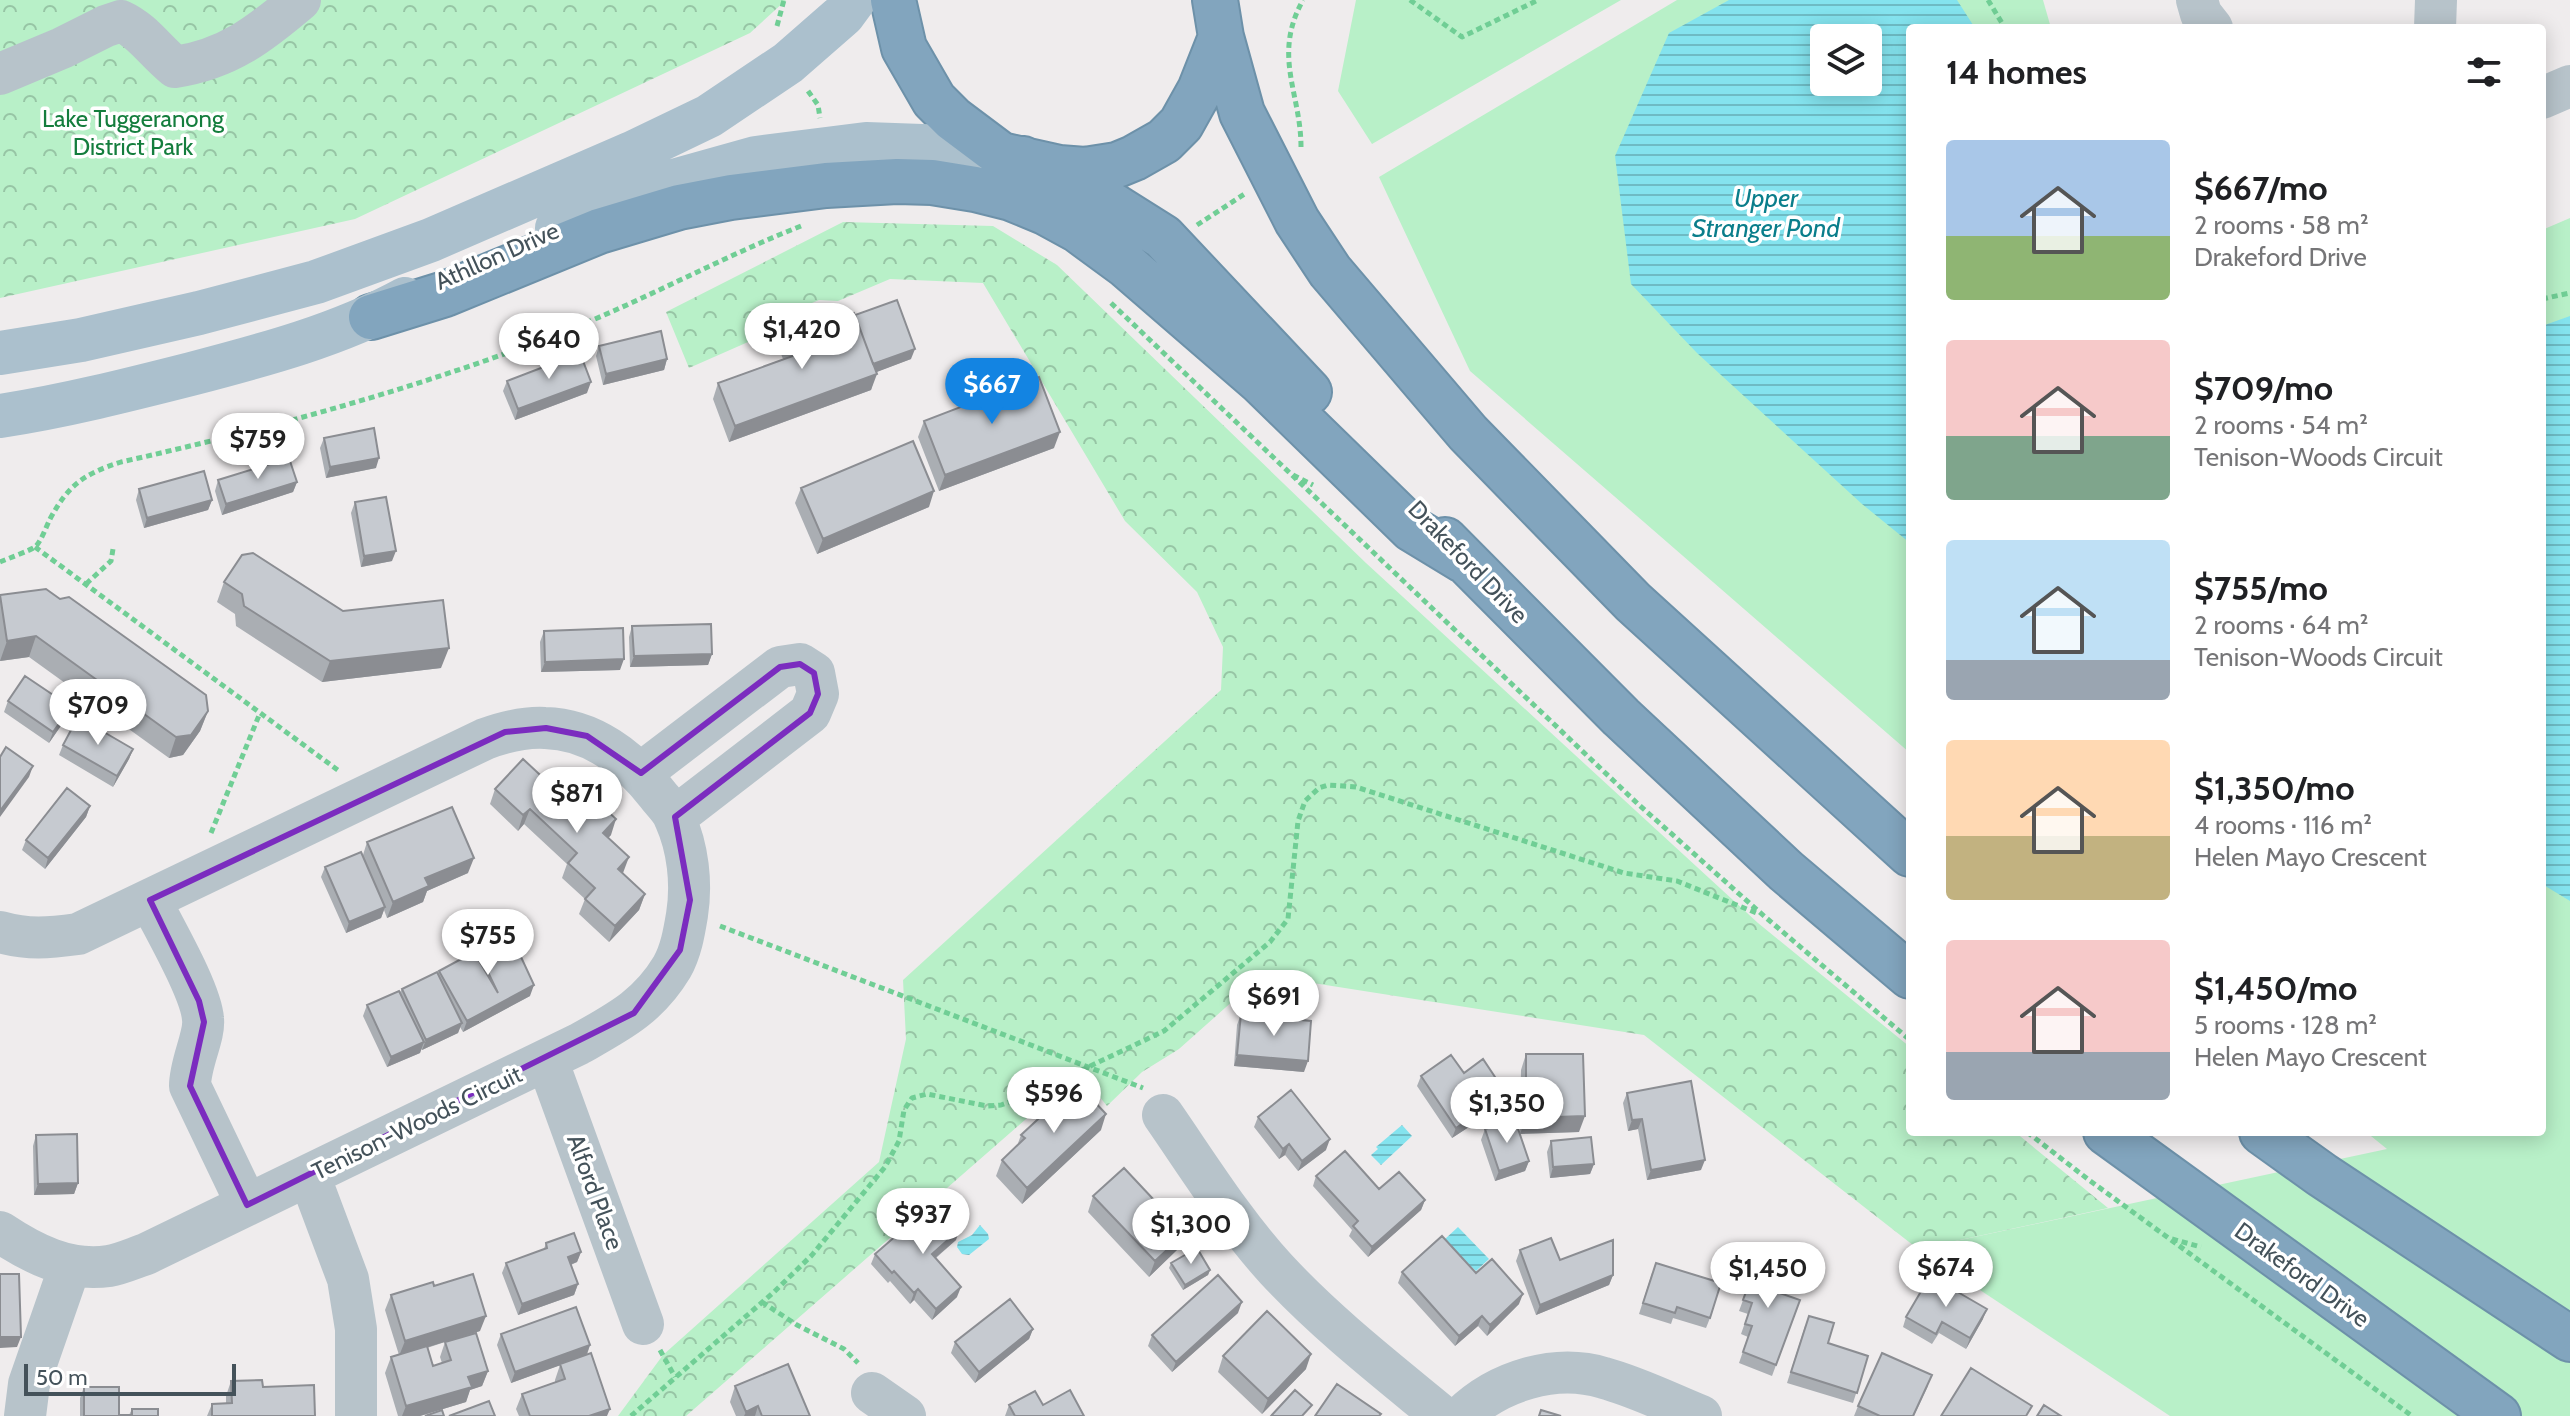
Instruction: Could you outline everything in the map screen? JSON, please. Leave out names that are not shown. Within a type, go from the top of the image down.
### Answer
[{"type":"highway","points":[[893,0],[904,48],[934,100],[953,119],[1012,157],[1059,168],[1085,170],[1117,165],[1164,141],[1181,124],[1200,90],[1225,16]]},
{"type":"highway","points":[[1225,16],[1242,113],[1297,221],[1341,284],[1468,433],[1633,602],[1906,850]]},
{"type":"highway","name":"Drakeford Drive","points":[[1012,157],[1101,198],[1163,237],[1199,271],[1463,560],[1621,717],[1786,871],[1906,973]]},
{"type":"highway","points":[[371,317],[445,294],[599,231],[679,207],[731,197],[855,183],[932,182],[975,189],[1011,198],[1045,212],[1078,230],[1127,266],[1260,381],[1412,529],[1463,560]]},
{"type":"highway","name":"Drakeford Drive","points":[[2112,1136],[2498,1416]]},
{"type":"highway","points":[[2268,1136],[2570,1339]]},
{"type":"main road","name":"Athllon Drive","points":[[0,353],[81,340],[229,306],[316,282],[431,240],[632,153],[709,116],[788,63],[843,15],[854,0]]},
{"type":"main road","name":"Athllon Drive","points":[[0,416],[115,394],[245,360],[371,317],[440,280],[656,186],[756,158],[866,144],[950,147],[1012,157]]},
{"type":"street","points":[[0,74],[106,26],[126,10],[135,27],[157,53],[175,67],[205,63],[262,33],[300,0]]},
{"type":"street","points":[[2197,0],[2201,14],[2209,24]]},
{"type":"street","points":[[2435,24],[2436,0]]},
{"type":"street","points":[[2546,96],[2570,86]]},
{"type":"street","points":[[641,773],[780,667],[800,664],[814,673],[818,694],[810,713],[675,817]]},
{"type":"street","name":"Tenison-Woods Circuit","points":[[0,932],[41,940],[78,934],[485,739],[505,732],[546,728],[587,736],[624,758],[641,773],[675,817],[688,865],[690,900],[680,950],[648,1000],[634,1013],[547,1060],[146,1254],[109,1266],[70,1266],[53,1262],[0,1232]]},
{"type":"street","points":[[150,900],[202,1011],[204,1022],[190,1069],[190,1086],[247,1205]]},
{"type":"street","name":"Alford Place","points":[[547,1060],[643,1324]]},
{"type":"street","points":[[1163,1115],[1248,1237],[1277,1270],[1339,1330],[1442,1416]]},
{"type":"street","points":[[309,1175],[348,1279],[356,1329],[356,1416]]},
{"type":"street","points":[[25,1416],[29,1384],[70,1266]]},
{"type":"street","points":[[1462,1416],[1504,1387],[1542,1374],[1562,1372],[1602,1377],[1701,1416]]},
{"type":"path","points":[[775,32],[784,0]]},
{"type":"path","points":[[1298,158],[1301,141],[1288,71],[1293,22],[1303,0]]},
{"type":"path","points":[[1410,0],[1462,37],[1538,0]]},
{"type":"path","points":[[1988,0],[2003,24]]},
{"type":"path","points":[[0,562],[35,547],[55,509],[72,486],[95,470],[339,408],[483,362],[629,304],[806,224]]},
{"type":"path","points":[[1103,293],[1123,317],[1627,793],[1764,916],[1906,1037]]},
{"type":"path","points":[[2546,298],[2570,293]]},
{"type":"path","points":[[35,547],[342,774]]},
{"type":"path","points":[[86,584],[111,561],[113,549]]},
{"type":"path","points":[[208,840],[260,713]]},
{"type":"path","points":[[631,1416],[812,1255],[885,1167],[899,1141],[904,1110],[912,1098],[927,1094],[965,1103],[1001,1105],[1025,1097],[1164,1031],[1270,942],[1284,926],[1291,903],[1302,807],[1311,793],[1328,785],[1356,787],[1624,873],[1677,881],[1764,916]]},
{"type":"path","points":[[687,918],[705,921],[1141,1086],[1163,1115]]},
{"type":"path","points":[[2032,1136],[2412,1416]]},
{"type":"path","points":[[762,1302],[797,1325],[844,1349],[889,1404]]},
{"type":"highlighted area","points":[[800,664],[814,673],[818,694],[810,713],[675,817],[690,900],[680,950],[634,1013],[247,1205],[190,1086],[204,1022],[199,1001],[150,900],[505,732],[546,728],[587,736],[641,773],[780,667]]},
{"type":"green space","name":"Lake Tuggeranong District Park","points":[[0,0],[786,0],[750,33],[355,219],[0,298]]},
{"type":"green space","points":[[1356,0],[1621,0],[1372,144],[1338,91]]},
{"type":"green space","points":[[1677,0],[2043,0],[2050,24],[1906,24],[1906,750],[1470,371],[1379,177]]},
{"type":"green space","points":[[2570,218],[2570,1416],[2170,1416],[1918,1249],[2387,1149],[2371,1136],[2546,1136],[2546,228]]},
{"type":"green space","points":[[843,222],[993,226],[1057,265],[1366,563],[1758,923],[1906,1044],[1906,1136],[2020,1136],[2108,1208],[1918,1249],[1644,1035],[1262,975],[1179,1049],[1142,1072],[1107,1106],[1083,1076],[1065,1085],[686,1416],[618,1416],[663,1355],[879,1162],[906,1039],[903,980],[1221,690],[1223,647],[1197,592],[1125,521],[983,283],[890,279],[838,301],[819,300],[779,317],[766,334],[689,368],[666,312]]},
{"type":"water","name":"Upper Stranger Pond","points":[[1729,0],[1957,0],[1972,24],[1906,24],[1906,540],[1862,504],[1697,353],[1631,284],[1615,156],[1669,33]]},
{"type":"water","points":[[2570,316],[2570,901],[2546,886],[2546,325]]},
{"type":"water","points":[[1402,1125],[1412,1136],[1381,1165],[1371,1155]]},
{"type":"water","points":[[980,1225],[989,1239],[969,1255],[962,1254],[957,1247],[958,1242],[972,1235]]},
{"type":"water","points":[[1458,1227],[1489,1259],[1476,1271],[1450,1248],[1452,1246],[1445,1239]]},
{"type":"building","points":[[897,300],[915,349],[873,364],[855,315]]},
{"type":"building","points":[[854,313],[877,374],[735,426],[718,383],[793,356],[786,338]]},
{"type":"building","points":[[661,331],[667,359],[606,374],[599,346]]},
{"type":"building","points":[[580,353],[591,382],[518,409],[507,381]]},
{"type":"building","points":[[1039,377],[1060,432],[945,475],[924,421]]},
{"type":"building","points":[[374,428],[379,458],[330,467],[324,438]]},
{"type":"building","points":[[913,441],[934,491],[823,539],[801,488]]},
{"type":"building","points":[[289,458],[297,482],[226,504],[218,480]]},
{"type":"building","points":[[204,471],[212,500],[147,518],[139,489]]},
{"type":"building","points":[[386,497],[396,551],[364,556],[355,502]]},
{"type":"building","points":[[253,553],[343,611],[443,600],[449,648],[330,661],[244,606],[242,594],[224,582],[242,555]]},
{"type":"building","points":[[46,589],[60,599],[69,597],[206,695],[208,711],[191,735],[176,737],[36,636],[7,641],[0,595]]},
{"type":"building","points":[[711,624],[712,654],[634,656],[632,626]]},
{"type":"building","points":[[623,628],[624,659],[545,662],[544,631]]},
{"type":"building","points":[[25,676],[71,707],[53,732],[8,701]]},
{"type":"building","points":[[78,717],[133,749],[117,776],[63,745]]},
{"type":"building","points":[[6,747],[33,766],[0,811],[0,757]]},
{"type":"building","points":[[523,759],[552,786],[565,772],[616,819],[603,833],[629,857],[618,869],[645,894],[615,926],[585,899],[595,888],[568,863],[577,853],[530,809],[523,815],[495,789]]},
{"type":"building","points":[[67,788],[90,806],[48,858],[26,840]]},
{"type":"building","points":[[452,807],[474,858],[425,878],[429,886],[393,902],[367,842]]},
{"type":"building","points":[[361,852],[385,907],[349,922],[325,867]]},
{"type":"building","points":[[509,931],[534,985],[467,1021],[439,971],[474,952],[498,993],[476,947]]},
{"type":"building","points":[[437,972],[462,1023],[426,1040],[402,989]]},
{"type":"building","points":[[399,991],[424,1042],[391,1057],[367,1005]]},
{"type":"building","points":[[1241,1014],[1311,1021],[1308,1061],[1237,1055]]},
{"type":"building","points":[[1526,1054],[1583,1054],[1585,1116],[1526,1118]]},
{"type":"building","points":[[1451,1055],[1464,1073],[1483,1059],[1501,1086],[1474,1105],[1479,1112],[1456,1128],[1421,1076]]},
{"type":"building","points":[[1691,1081],[1705,1160],[1651,1170],[1642,1119],[1632,1120],[1627,1093]]},
{"type":"building","points":[[1077,1083],[1106,1114],[1027,1188],[1002,1160],[1025,1138],[1021,1135]]},
{"type":"building","points":[[1291,1090],[1330,1139],[1302,1161],[1289,1144],[1283,1149],[1258,1117]]},
{"type":"building","points":[[1515,1120],[1529,1161],[1499,1171],[1485,1129]]},
{"type":"building","points":[[77,1134],[78,1183],[38,1184],[36,1135]]},
{"type":"building","points":[[1591,1137],[1594,1164],[1553,1167],[1551,1141]]},
{"type":"building","points":[[1345,1151],[1379,1189],[1399,1172],[1425,1200],[1372,1247],[1353,1226],[1358,1221],[1316,1176]]},
{"type":"building","points":[[1124,1168],[1185,1233],[1155,1261],[1093,1196]]},
{"type":"building","points":[[935,1202],[960,1229],[932,1254],[961,1287],[936,1309],[918,1289],[914,1293],[875,1254]]},
{"type":"building","points":[[574,1233],[581,1252],[568,1257],[578,1284],[522,1304],[506,1263],[547,1248],[546,1243]]},
{"type":"building","points":[[1442,1236],[1476,1273],[1492,1259],[1523,1294],[1490,1325],[1482,1316],[1459,1336],[1402,1272]]},
{"type":"building","points":[[1551,1238],[1560,1260],[1613,1240],[1613,1275],[1540,1305],[1520,1250]]},
{"type":"building","points":[[1197,1248],[1210,1270],[1185,1285],[1171,1263]]},
{"type":"building","points":[[1761,1252],[1788,1263],[1777,1292],[1800,1300],[1776,1365],[1743,1352],[1752,1326],[1745,1324],[1752,1303],[1743,1300]]},
{"type":"building","points":[[1656,1263],[1721,1283],[1710,1318],[1677,1307],[1675,1313],[1643,1303]]},
{"type":"building","points":[[0,1274],[19,1274],[21,1337],[0,1337]]},
{"type":"building","points":[[473,1274],[486,1316],[405,1341],[391,1295]]},
{"type":"building","points":[[1218,1275],[1242,1302],[1176,1362],[1152,1335]]},
{"type":"building","points":[[1930,1276],[1987,1309],[1970,1338],[1942,1322],[1936,1334],[1906,1317]]},
{"type":"building","points":[[1010,1299],[1033,1329],[979,1372],[955,1342]]},
{"type":"building","points":[[576,1307],[590,1345],[515,1372],[501,1334]]},
{"type":"building","points":[[1267,1311],[1311,1354],[1268,1399],[1223,1356]]},
{"type":"building","points":[[1809,1316],[1834,1323],[1828,1343],[1868,1356],[1857,1393],[1791,1372]]},
{"type":"building","points":[[476,1333],[488,1371],[468,1377],[472,1387],[406,1406],[391,1357],[427,1346],[433,1366],[451,1360],[445,1342]]},
{"type":"building","points":[[591,1353],[610,1409],[589,1416],[530,1416],[522,1394],[565,1379],[560,1364]]},
{"type":"building","points":[[1882,1353],[1932,1375],[1913,1416],[1880,1416],[1858,1406]]},
{"type":"building","points":[[788,1364],[810,1416],[762,1416],[758,1406],[746,1412],[735,1386]]},
{"type":"building","points":[[1971,1368],[2032,1406],[2026,1416],[1941,1416]]},
{"type":"building","points":[[262,1380],[263,1387],[314,1385],[315,1416],[212,1416],[212,1404],[232,1403],[231,1381]]},
{"type":"building","points":[[1337,1384],[1381,1414],[1315,1416]]},
{"type":"building","points":[[84,1387],[119,1387],[119,1415],[132,1415],[132,1409],[158,1409],[158,1416],[84,1416]]},
{"type":"building","points":[[1070,1390],[1084,1416],[1015,1416],[1009,1405],[1035,1391],[1043,1405]]},
{"type":"building","points":[[1295,1390],[1312,1405],[1302,1416],[1271,1416]]},
{"type":"building","points":[[489,1401],[495,1416],[449,1416]]},
{"type":"building","points":[[2044,1405],[2061,1416],[2037,1416]]},
{"type":"building","points":[[442,1410],[444,1416],[425,1416]]},
{"type":"building","points":[[1541,1410],[1561,1416],[1539,1416]]}]
